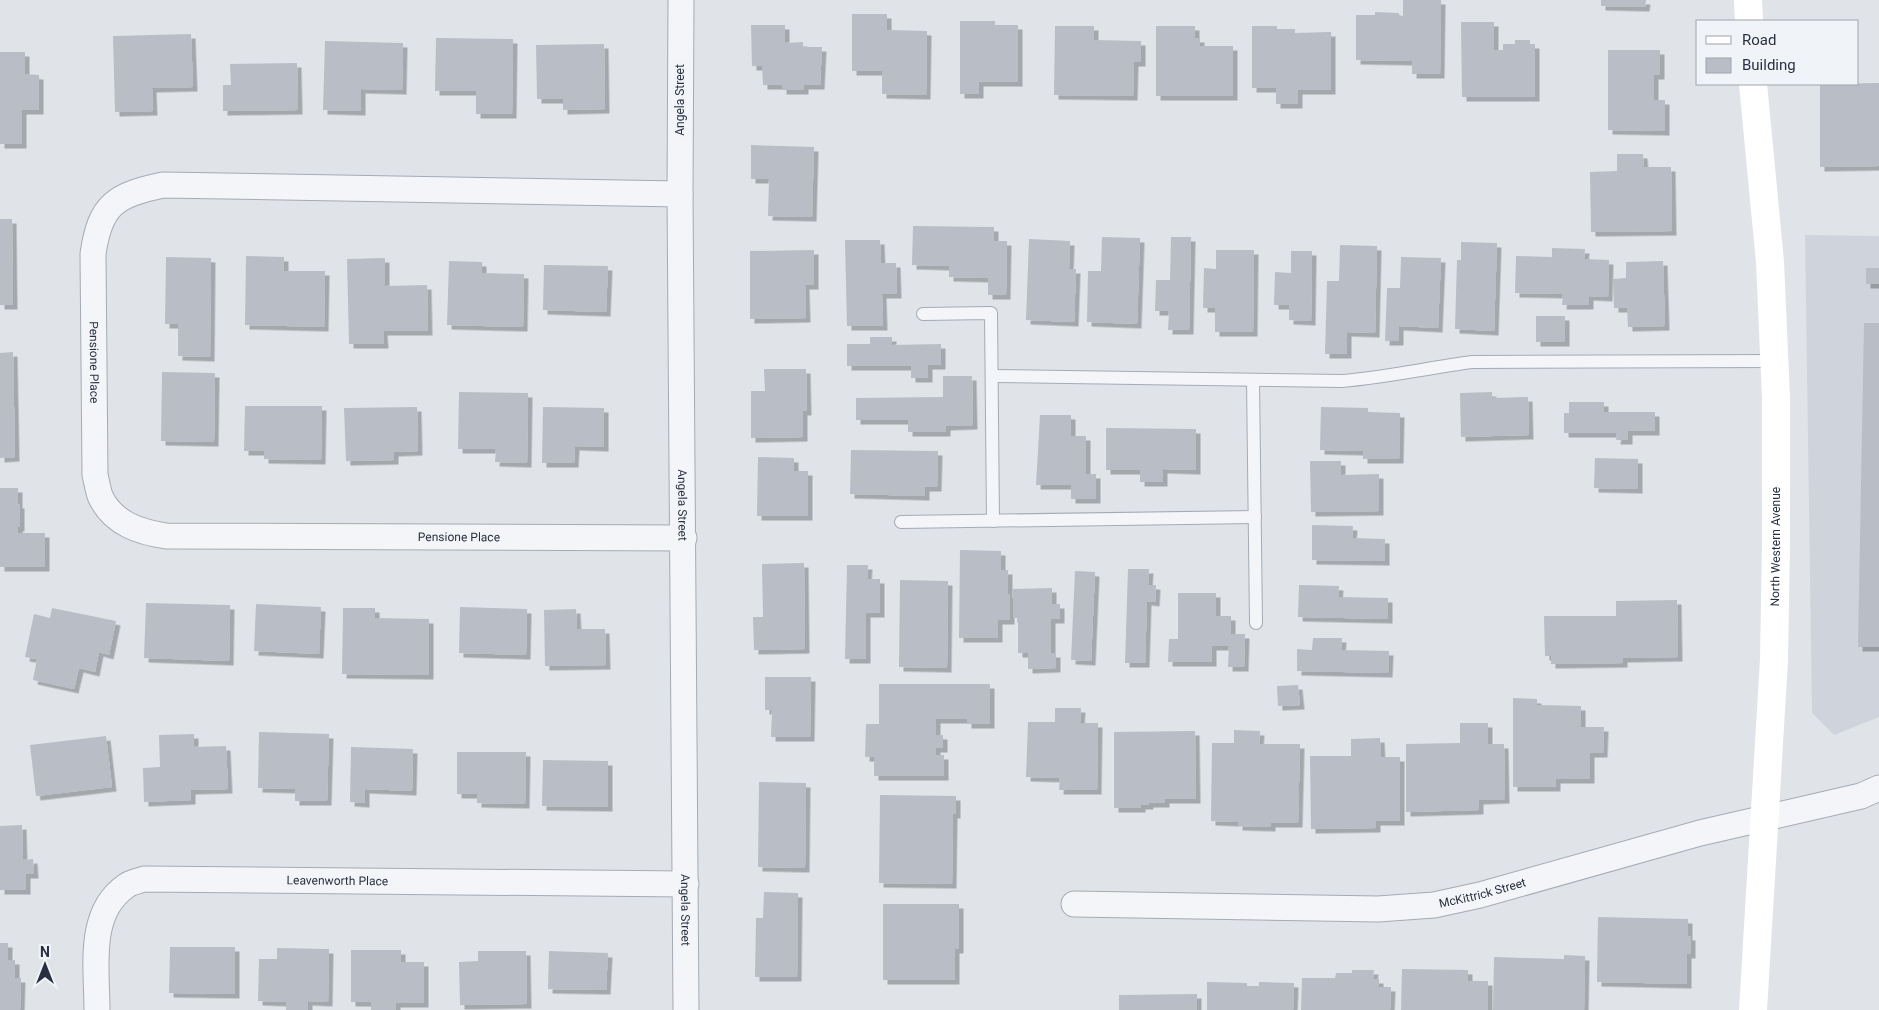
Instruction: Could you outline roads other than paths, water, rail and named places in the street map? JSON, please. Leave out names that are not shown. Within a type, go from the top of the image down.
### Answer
[{"type":"main road","points":[[1748,0],[1749,20]]},
{"type":"main road","name":"North Western Avenue","points":[[1753,85],[1770,262],[1776,398],[1776,544],[1774,660],[1753,1010]]},
{"type":"street","name":"Angela Street","points":[[681,0],[680,194],[686,1010]]},
{"type":"street","name":"Pensione Place","points":[[680,194],[163,186],[134,192],[115,202],[103,216],[96,234],[93,254],[95,475],[101,498],[125,524],[145,533],[166,536],[684,538]]},
{"type":"street","name":"McKittrick Street","points":[[1074,904],[1378,909],[1434,906],[1480,895],[1700,833],[1861,796],[1879,788]]},
{"type":"street","name":"Leavenworth Place","points":[[97,1010],[98,931],[102,914],[112,899],[127,885],[144,879],[686,884]]},
{"type":"lane","points":[[923,314],[991,313],[994,520]]},
{"type":"lane","points":[[992,376],[1342,381],[1385,377],[1434,367],[1472,362],[1774,361]]},
{"type":"lane","points":[[1253,380],[1256,623]]},
{"type":"lane","points":[[901,522],[1255,517]]}]
